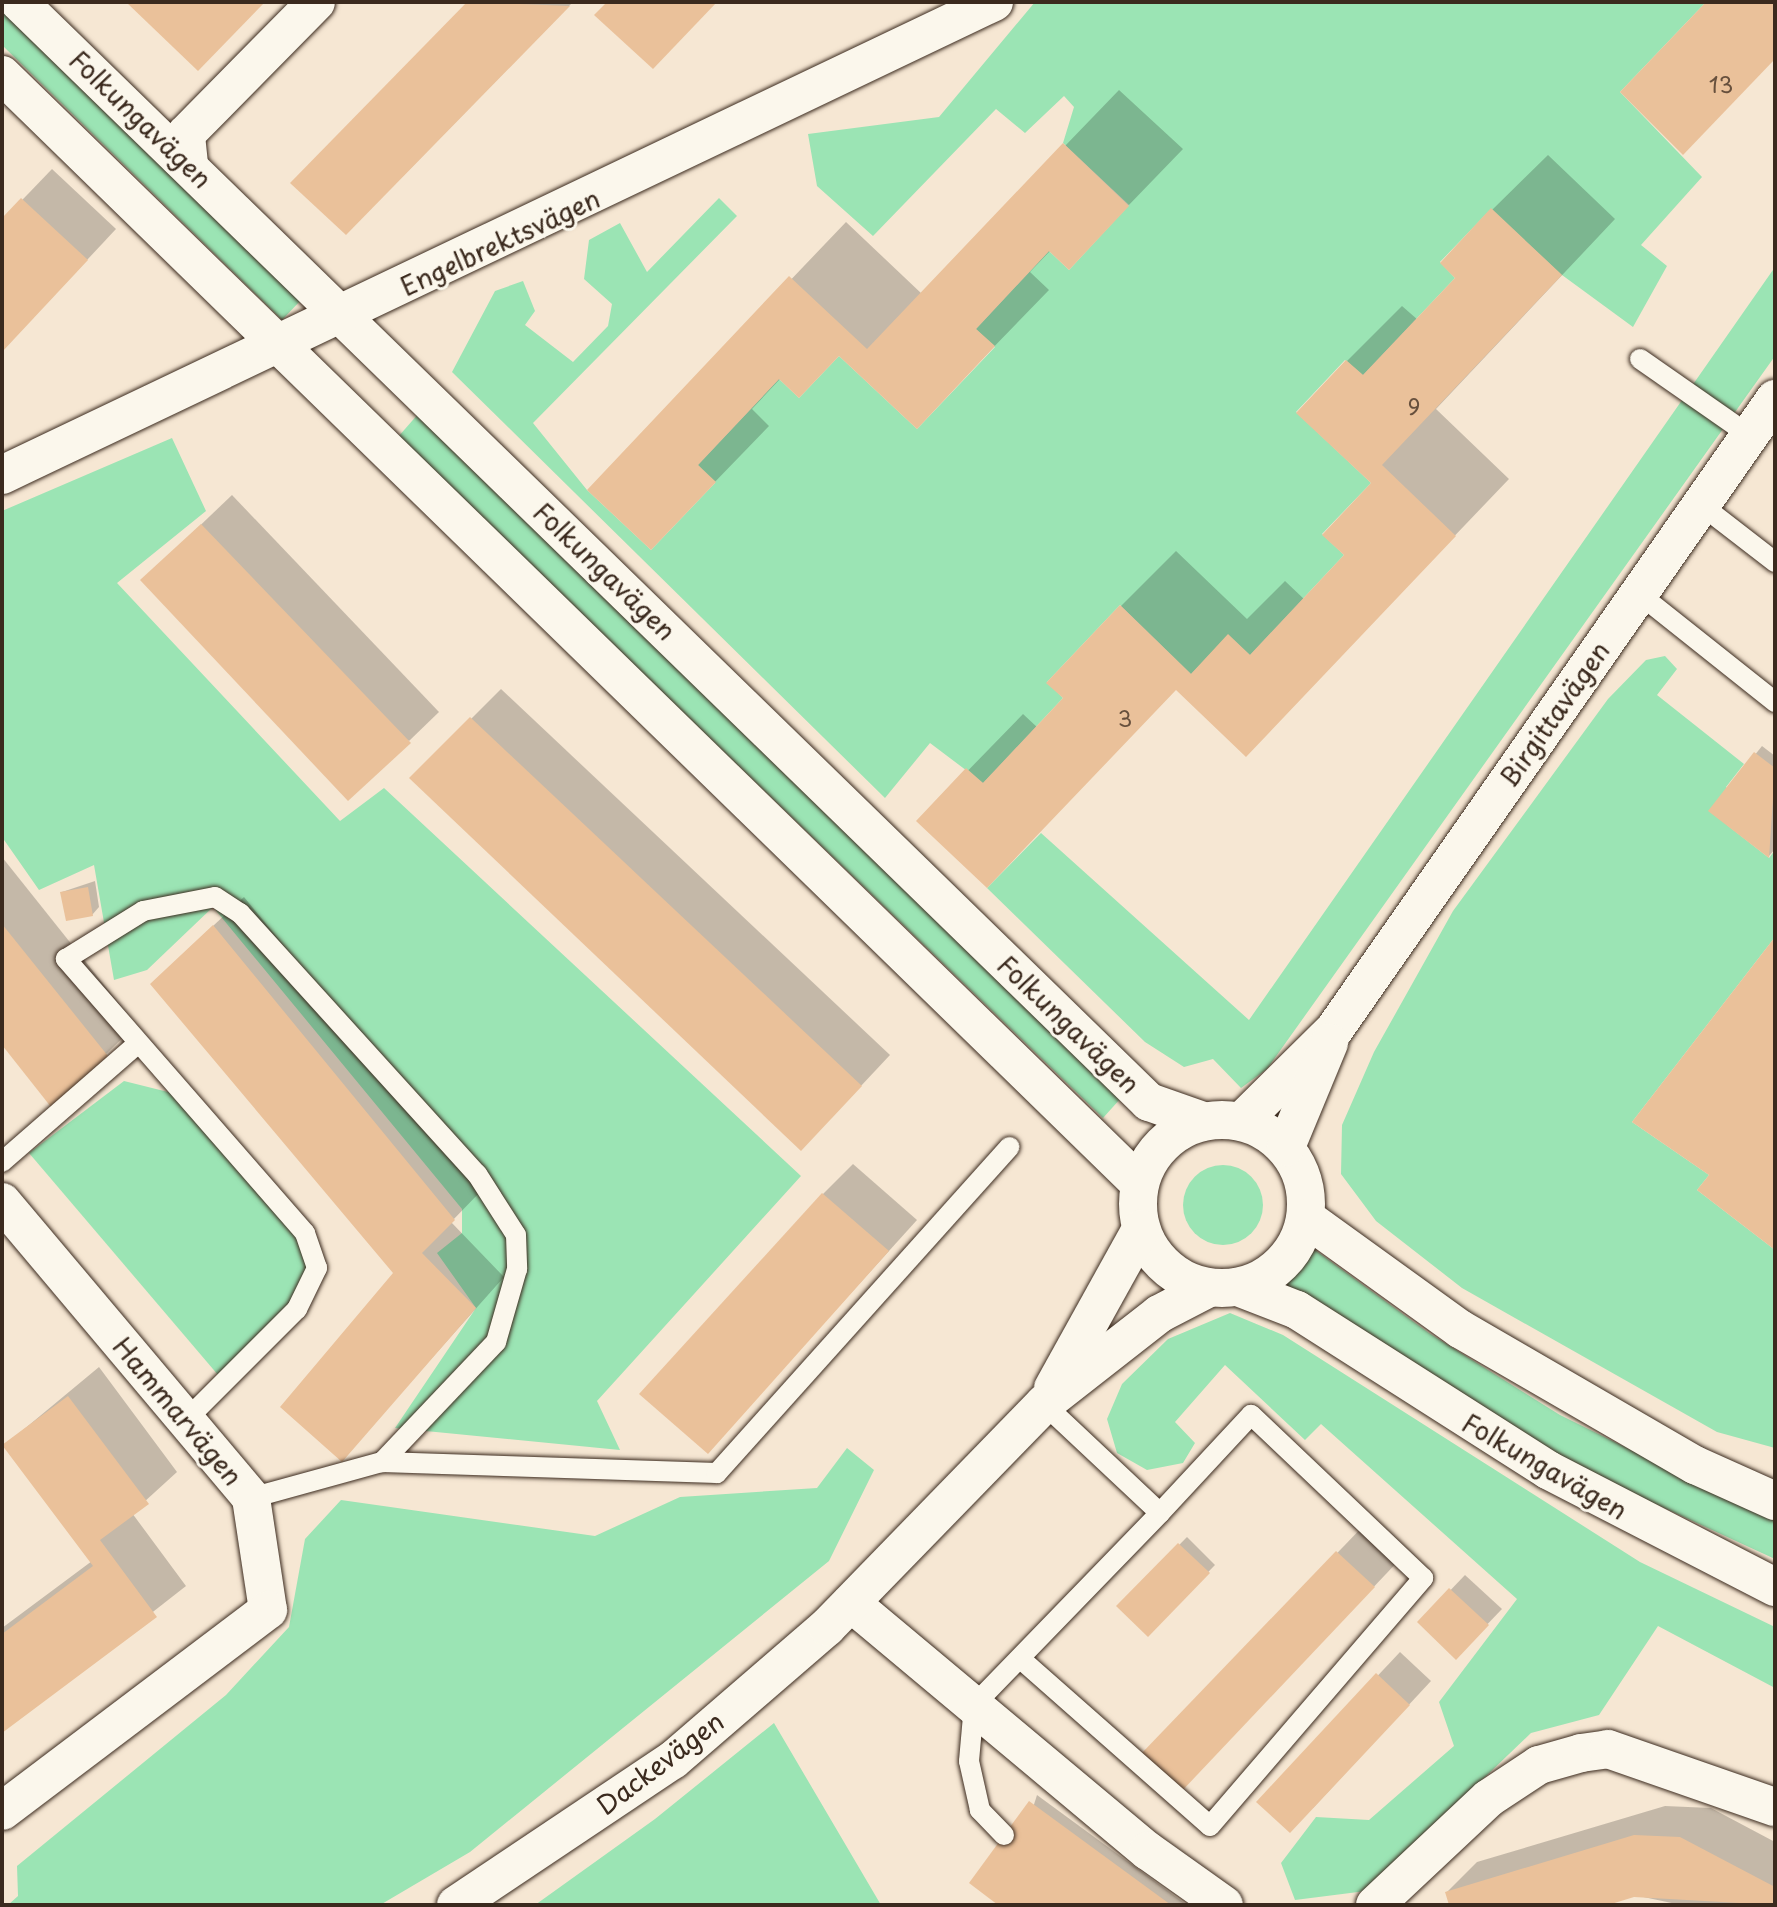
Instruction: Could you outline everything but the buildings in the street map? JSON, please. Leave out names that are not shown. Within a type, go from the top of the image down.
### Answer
[{"type":"street","name":"Folkungavägen","points":[[19,2],[189,164],[1149,1102],[1203,1121]]},
{"type":"street","points":[[189,164],[186,134],[316,2]]},
{"type":"street","name":"Engelbrektsvägen","points":[[2,475],[994,2]]},
{"type":"street","points":[[2,75],[1139,1183]]},
{"type":"street","name":"Birgittavägen","points":[[1242,1121],[1334,1030],[1775,399]]},
{"type":"street","name":"Birgittavägen","points":[[1286,1147],[1334,1030]]},
{"type":"street","points":[[1203,1121],[1242,1121],[1286,1147],[1304,1183],[1306,1218],[1283,1263],[1224,1288],[1166,1268],[1141,1229],[1139,1183],[1160,1145],[1203,1121]]},
{"type":"street","name":"Hammarvägen","points":[[2,1202],[251,1498],[268,1610],[2,1811]]},
{"type":"street","points":[[1306,1218],[1460,1329],[1695,1465],[1775,1501]]},
{"type":"street","name":"Dackevägen","points":[[1044,1404],[1141,1229]]},
{"type":"street","name":"Folkungavägen","points":[[1224,1288],[1297,1310],[1548,1470],[1775,1587]]},
{"type":"street","name":"Dackevägen","points":[[456,1905],[673,1760],[851,1603],[1044,1404],[1159,1314],[1224,1288]]},
{"type":"street","points":[[851,1603],[1224,1905]]},
{"type":"street","points":[[1375,1905],[1489,1798],[1539,1765],[1581,1753],[1608,1749],[1775,1807]]},
{"type":"lane","points":[[1640,359],[1749,435]]},
{"type":"lane","points":[[1700,504],[1775,562]]},
{"type":"lane","points":[[1638,593],[1775,702]]},
{"type":"lane","points":[[186,1420],[297,1309],[317,1268],[305,1233],[135,1046],[66,959],[143,911],[215,897],[240,913],[477,1174],[516,1235],[517,1269],[496,1342],[382,1462]]},
{"type":"lane","points":[[2,1162],[135,1046]]},
{"type":"lane","points":[[251,1498],[382,1462],[717,1473],[1010,1147]]},
{"type":"lane","points":[[1044,1404],[1160,1513]]},
{"type":"lane","points":[[1004,1835],[980,1810],[971,1773],[974,1705],[1023,1661],[1251,1415],[1423,1578],[1210,1826],[1023,1661]]},
{"type":"green space","points":[[1035,2],[1706,2],[1620,92],[1702,177],[1641,245],[1667,266],[1633,327],[1562,275],[1491,209],[1440,262],[1455,278],[1363,375],[1345,360],[1296,412],[1371,483],[1322,534],[1344,555],[1250,655],[1228,635],[1191,674],[1120,605],[1047,682],[1063,698],[983,783],[930,743],[885,798],[452,372],[495,291],[523,281],[535,311],[525,325],[573,362],[608,326],[612,304],[584,279],[589,240],[620,223],[647,272],[719,198],[737,216],[533,423],[587,490],[651,550],[715,483],[698,465],[779,379],[799,398],[839,356],[917,429],[995,347],[976,329],[1049,251],[1069,270],[1129,205],[1063,143],[1074,107],[1064,96],[1025,133],[996,109],[873,236],[817,186],[808,134],[939,117]]},
{"type":"green space","points":[[2,6],[302,299],[282,320],[2,45]]},
{"type":"green space","points":[[1775,267],[1775,356],[1267,1069],[1241,1088],[1213,1059],[1184,1067],[1145,1042],[987,888],[1041,833],[1249,1020]]},
{"type":"green space","points":[[419,413],[1121,1098],[1103,1118],[398,437]]},
{"type":"green space","points":[[172,438],[206,511],[117,583],[340,821],[384,788],[801,1176],[597,1401],[620,1450],[395,1428],[476,1308],[437,1253],[462,1233],[462,1209],[213,907],[147,970],[114,980],[94,865],[39,890],[2,837],[2,511]]},
{"type":"green space","points":[[1665,656],[1677,669],[1657,695],[1744,764],[1726,787],[1737,800],[1727,825],[1769,858],[1775,850],[1775,937],[1632,1122],[1709,1175],[1697,1190],[1775,1250],[1775,1448],[1717,1432],[1462,1288],[1376,1221],[1341,1174],[1342,1125],[1374,1052],[1453,911],[1608,699],[1646,660]]},
{"type":"green space","points":[[124,1081],[180,1095],[305,1233],[317,1268],[297,1309],[224,1382],[29,1153]]},
{"type":"green space","points":[[1223,1165],[1238,1168],[1251,1177],[1260,1190],[1263,1205],[1260,1220],[1251,1233],[1238,1242],[1223,1245],[1208,1242],[1195,1233],[1186,1220],[1183,1205],[1186,1190],[1195,1177],[1208,1168]]},
{"type":"green space","points":[[1311,1247],[1429,1333],[1560,1415],[1775,1521],[1775,1559],[1573,1466],[1283,1284]]},
{"type":"green space","points":[[1230,1313],[1283,1335],[1640,1562],[1775,1627],[1775,1688],[1658,1626],[1599,1715],[1531,1733],[1366,1891],[1295,1900],[1281,1863],[1316,1817],[1369,1820],[1454,1746],[1439,1702],[1517,1599],[1321,1424],[1305,1440],[1225,1365],[1175,1422],[1195,1443],[1183,1463],[1147,1470],[1117,1453],[1107,1419],[1122,1384],[1168,1339]]},
{"type":"green space","points":[[847,1448],[874,1470],[829,1561],[470,1852],[380,1905],[8,1905],[18,1896],[17,1866],[226,1695],[289,1627],[305,1539],[341,1500],[595,1536],[680,1497],[817,1488]]},
{"type":"green space","points":[[774,1723],[881,1905],[535,1905],[655,1819]]}]
